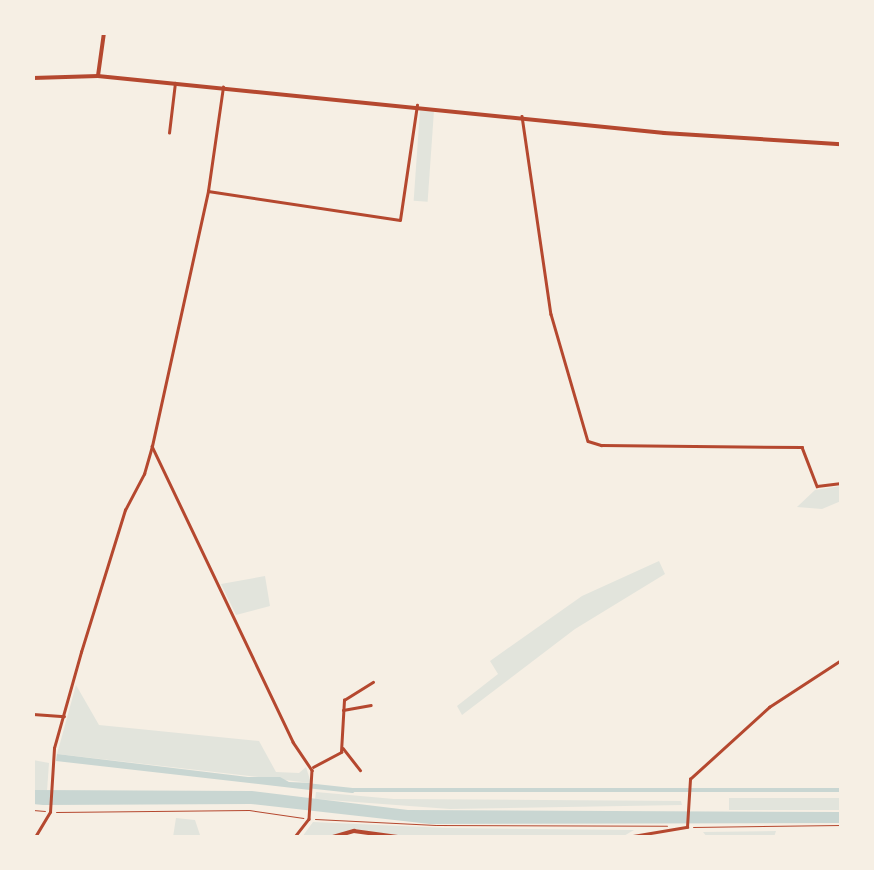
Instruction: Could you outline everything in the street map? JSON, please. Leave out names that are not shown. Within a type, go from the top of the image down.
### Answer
[{"type":"main road","points":[[98,76],[104,33]]},
{"type":"main road","points":[[33,78],[98,76],[417,104],[664,133],[841,144]]},
{"type":"main road","points":[[333,837],[365,834],[398,837]]},
{"type":"street","points":[[169,133],[175,83]]},
{"type":"street","points":[[35,837],[50,810],[54,748],[125,510],[144,474],[152,446],[208,191],[223,87]]},
{"type":"street","points":[[208,191],[400,220],[417,104]]},
{"type":"street","points":[[522,116],[551,314],[588,441],[601,445],[802,447],[817,485],[841,483]]},
{"type":"street","points":[[152,446],[293,743],[311,767],[313,782],[309,816],[295,837]]},
{"type":"street","points":[[627,837],[687,825],[687,787],[698,770],[769,707],[841,660]]},
{"type":"street","points":[[360,770],[344,748],[343,710],[347,696],[373,682]]},
{"type":"street","points":[[343,710],[371,705]]},
{"type":"street","points":[[33,713],[64,716]]},
{"type":"street","points":[[311,767],[344,748]]},
{"type":"path","points":[[33,810],[249,810],[436,825],[674,826]]},
{"type":"path","points":[[687,825],[841,825]]},
{"type":"shaded area","points":[[420,110],[434,111],[428,202],[414,201]]},
{"type":"shaded area","points":[[841,486],[841,501],[822,509],[797,507],[815,490]]},
{"type":"shaded area","points":[[659,561],[665,574],[575,629],[462,715],[457,706],[498,674],[490,661],[582,596]]},
{"type":"shaded area","points":[[265,576],[270,606],[236,615],[221,584]]},
{"type":"shaded area","points":[[76,685],[99,725],[259,741],[276,772],[299,773],[306,767],[311,783],[57,754]]},
{"type":"shaded area","points":[[57,754],[248,777],[280,777],[289,782],[311,783],[310,790],[56,761]]},
{"type":"shaded area","points":[[33,760],[49,763],[47,791],[33,790]]},
{"type":"shaded area","points":[[33,790],[252,791],[408,810],[841,812],[841,823],[430,824],[251,804],[43,805],[33,804]]},
{"type":"shaded area","points":[[316,792],[394,799],[681,801],[682,805],[450,809],[315,799]]},
{"type":"shaded area","points":[[729,798],[841,798],[841,810],[729,810]]},
{"type":"shaded area","points":[[176,818],[195,820],[200,835],[173,837]]},
{"type":"shaded area","points":[[313,822],[446,828],[634,830],[622,837],[418,837],[353,830],[329,837],[302,837]]},
{"type":"shaded area","points":[[776,831],[774,837],[707,837],[703,832]]},
{"type":"waterway","points":[[306,785],[352,790],[841,790]]}]
